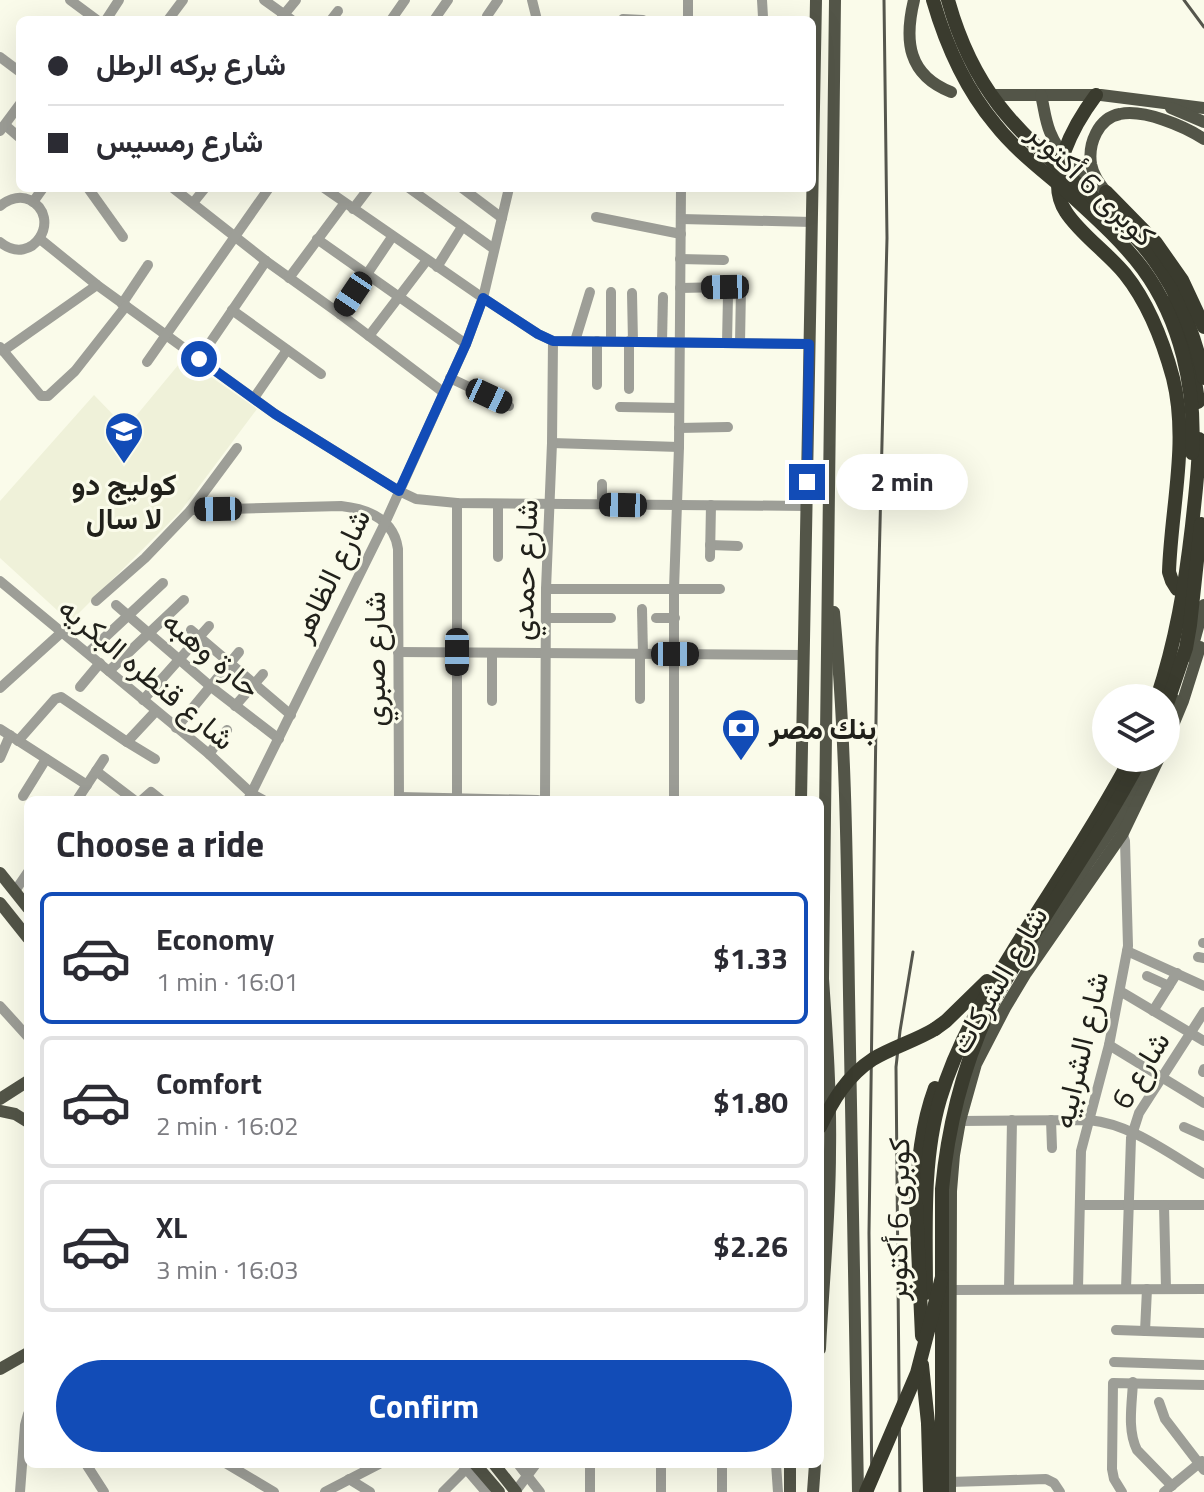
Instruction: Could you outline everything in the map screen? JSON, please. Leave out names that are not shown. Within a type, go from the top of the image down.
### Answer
[{"type":"highway","points":[[935,0],[955,55],[981,100],[1010,136],[1118,233],[1154,275],[1184,333],[1194,373],[1199,448],[1187,573],[1178,627],[1163,684]]},
{"type":"highway","name":"كوبرى 6 أكتوبر","points":[[935,0],[944,35],[958,67],[986,113],[1010,141],[1123,245],[1156,290],[1177,335],[1190,385],[1193,436],[1174,615],[1155,684]]},
{"type":"highway","name":"كوبرى 6 أكتوبر","points":[[948,0],[962,45],[986,90],[1001,110],[1035,147],[1117,219],[1168,281],[1186,317],[1204,378]]},
{"type":"highway","points":[[1096,95],[1081,114],[1064,154],[1058,181],[1059,193],[1066,213],[1125,274],[1156,325],[1166,353],[1178,407],[1178,472],[1169,572],[1177,589]]},
{"type":"highway","points":[[1106,192],[1156,243],[1182,280],[1204,325]]},
{"type":"highway","points":[[1174,684],[1186,648],[1204,488]]},
{"type":"highway","points":[[1194,591],[1204,575]]},
{"type":"highway","name":"كوبرى 6 أكتوبر","points":[[930,1492],[916,1204],[919,1151],[927,1111],[957,1034],[1115,772]]},
{"type":"highway","points":[[917,1373],[924,1334],[927,1189],[940,1100],[948,1075],[992,986],[1126,772]]},
{"type":"highway","name":"كوبرى 6 أكتوبر","points":[[947,1490],[946,1283],[942,1189],[946,1150],[960,1086],[976,1037],[993,1002],[1124,790],[1131,772]]},
{"type":"highway","points":[[824,1118],[845,1083],[859,1070],[874,1059],[935,1029],[987,981]]},
{"type":"highway","points":[[866,1492],[917,1373],[946,1283]]},
{"type":"main road","points":[[824,872],[835,0]]},
{"type":"main road","points":[[914,0],[910,38],[915,62],[931,83],[951,92]]},
{"type":"main road","points":[[995,95],[1096,95],[1204,108]]},
{"type":"main road","points":[[1041,95],[1051,136],[1092,188],[1154,252],[1204,325]]},
{"type":"main road","points":[[1153,101],[1204,122]]},
{"type":"main road","points":[[1106,192],[1093,173],[1090,151],[1098,130],[1113,116],[1123,113],[1156,118],[1204,139]]},
{"type":"main road","points":[[801,796],[812,192]]},
{"type":"main road","points":[[827,549],[843,737],[858,1492]]},
{"type":"main road","points":[[1164,684],[1179,642],[1194,565],[1204,549]]},
{"type":"main road","points":[[1180,685],[1204,605]]},
{"type":"main road","points":[[1180,708],[1204,630]]},
{"type":"main road","points":[[1120,828],[1115,817],[1116,802],[1130,772]]},
{"type":"main road","name":"شارع الشركات","points":[[947,1490],[949,1166],[957,1112],[967,1076],[982,1041],[1042,934],[1120,828],[1143,772]]},
{"type":"main road","name":"شارع الشركات","points":[[946,1283],[954,1155],[976,1064],[1026,973],[1120,828],[1151,772]]},
{"type":"main road","points":[[1110,795],[1109,807],[1120,828]]},
{"type":"main road","points":[[1093,823],[1105,819],[1120,828]]},
{"type":"main road","points":[[0,873],[24,903]]},
{"type":"main road","points":[[1,907],[24,933]]},
{"type":"main road","points":[[824,1072],[830,1154],[824,1271]]},
{"type":"main road","points":[[0,1099],[24,1084]]},
{"type":"main road","points":[[0,1111],[24,1120]]},
{"type":"main road","points":[[824,1144],[830,1154]]},
{"type":"main road","points":[[0,1369],[24,1355]]},
{"type":"main road","points":[[469,1468],[499,1492]]},
{"type":"main road","points":[[497,1468],[515,1492]]},
{"type":"main road","points":[[790,1468],[790,1492]]},
{"type":"main road","points":[[813,1492],[815,1468]]},
{"type":"street","points":[[70,0],[92,16]]},
{"type":"street","points":[[264,0],[284,16]]},
{"type":"street","points":[[487,16],[498,0]]},
{"type":"street","points":[[2,128],[16,109]]},
{"type":"street","points":[[33,202],[40,192]]},
{"type":"street","points":[[91,192],[123,237]]},
{"type":"street","points":[[178,192],[443,392]]},
{"type":"street","points":[[193,203],[202,192]]},
{"type":"street","points":[[147,362],[266,192]]},
{"type":"street","points":[[330,192],[483,298],[553,341],[809,344]]},
{"type":"street","points":[[289,278],[317,239],[365,192]]},
{"type":"street","points":[[414,192],[494,249]]},
{"type":"street","points":[[467,192],[502,218]]},
{"type":"street","name":"شارع الظاهر","points":[[250,796],[385,523],[466,344],[483,298],[508,192]]},
{"type":"street","points":[[674,796],[674,589],[678,505],[681,192]]},
{"type":"street","points":[[0,206],[9,199],[25,198],[33,202],[43,215],[44,223],[40,239],[30,247],[19,250],[1,244]]},
{"type":"street","points":[[596,217],[681,234]]},
{"type":"street","points":[[681,219],[812,222]]},
{"type":"street","points":[[437,267],[462,227]]},
{"type":"street","points":[[340,314],[392,237]]},
{"type":"street","points":[[40,239],[97,285],[275,414],[416,499],[498,504],[807,506]]},
{"type":"street","points":[[317,239],[466,344]]},
{"type":"street","points":[[680,259],[724,260]]},
{"type":"street","points":[[369,336],[427,260]]},
{"type":"street","points":[[199,359],[266,261]]},
{"type":"street","points":[[97,285],[2,349],[41,396],[48,396],[75,371],[124,305],[148,265]]},
{"type":"street","points":[[680,288],[727,291],[727,343]]},
{"type":"street","points":[[740,343],[741,288]]},
{"type":"street","points":[[575,341],[590,292]]},
{"type":"street","points":[[611,292],[611,341]]},
{"type":"street","points":[[629,389],[632,293]]},
{"type":"street","points":[[662,342],[663,297]]},
{"type":"street","points":[[232,310],[321,374]]},
{"type":"street","name":"شارع حمدي","points":[[545,796],[546,589],[553,341]]},
{"type":"street","points":[[597,341],[597,385]]},
{"type":"street","points":[[254,398],[287,350]]},
{"type":"street","points":[[450,378],[509,406]]},
{"type":"street","points":[[620,407],[679,408]]},
{"type":"street","points":[[679,428],[728,427]]},
{"type":"street","points":[[552,443],[679,447]]},
{"type":"street","points":[[96,601],[145,558],[191,510],[237,448]]},
{"type":"street","points":[[602,484],[602,505]]},
{"type":"street","points":[[457,503],[457,796]]},
{"type":"street","points":[[498,504],[498,557]]},
{"type":"street","points":[[711,505],[710,551],[738,546]]},
{"type":"street","points":[[191,510],[357,507],[385,523]]},
{"type":"street","name":"شارع صبري","points":[[385,523],[397,539],[398,549],[399,796]]},
{"type":"street","name":"شارع قنطره البكريه","points":[[0,581],[209,754],[249,796]]},
{"type":"street","points":[[88,653],[163,583]]},
{"type":"street","points":[[546,589],[720,589]]},
{"type":"street","points":[[80,687],[149,633],[184,600]]},
{"type":"street","name":"حارة وهبه","points":[[116,605],[210,686],[279,739]]},
{"type":"street","points":[[640,699],[642,609]]},
{"type":"street","points":[[546,618],[611,618]]},
{"type":"street","points":[[656,618],[675,618]]},
{"type":"street","points":[[143,700],[179,659],[195,634],[209,626]]},
{"type":"street","points":[[0,688],[62,632]]},
{"type":"street","points":[[195,634],[291,715]]},
{"type":"street","points":[[176,728],[239,652]]},
{"type":"street","points":[[398,652],[804,655]]},
{"type":"street","points":[[492,653],[492,701]]},
{"type":"street","points":[[235,706],[263,674]]},
{"type":"street","points":[[0,758],[14,738],[55,699],[61,697],[155,759]]},
{"type":"street","points":[[127,742],[156,711]]},
{"type":"street","points":[[0,729],[87,785]]},
{"type":"street","points":[[209,754],[227,730]]},
{"type":"street","points":[[23,796],[46,759]]},
{"type":"street","points":[[80,796],[104,759]]},
{"type":"street","points":[[96,771],[129,796]]},
{"type":"street","name":"شارع الشرابيه","points":[[1078,1289],[1081,1151],[1109,1045],[1129,931],[1125,841],[1120,828]]},
{"type":"street","points":[[15,891],[24,878]]},
{"type":"street","points":[[1127,951],[1204,986]]},
{"type":"street","points":[[1153,1011],[1177,973]]},
{"type":"street","points":[[1147,976],[1169,986]]},
{"type":"street","points":[[1120,991],[1204,1041]]},
{"type":"street","points":[[0,1006],[24,1033]]},
{"type":"street","name":"شارع 6","points":[[1126,1289],[1132,1132],[1139,1113],[1204,1012]]},
{"type":"street","points":[[1109,1045],[1204,1103]]},
{"type":"street","points":[[1009,1289],[1012,1120]]},
{"type":"street","points":[[1051,1120],[1052,1148]]},
{"type":"street","points":[[960,1121],[1106,1121],[1132,1132],[1204,1174]]},
{"type":"street","points":[[1184,1127],[1204,1136]]},
{"type":"street","points":[[1080,1205],[1204,1205]]},
{"type":"street","points":[[1164,1205],[1166,1289]]},
{"type":"street","points":[[946,1283],[1009,1289],[1204,1289]]},
{"type":"street","points":[[1145,1331],[1147,1289]]},
{"type":"street","points":[[1116,1330],[1204,1333]]},
{"type":"street","points":[[1114,1362],[1204,1365]]},
{"type":"street","points":[[1133,1382],[1131,1422],[1134,1443],[1168,1489],[1202,1465],[1165,1419],[1159,1402]]},
{"type":"street","points":[[1122,1492],[1115,1482],[1112,1469],[1113,1383],[1204,1385]]},
{"type":"street","points":[[20,1492],[24,1438]]},
{"type":"street","points":[[89,1468],[104,1492]]},
{"type":"street","points":[[234,1468],[274,1492]]},
{"type":"street","points":[[242,1473],[249,1468]]},
{"type":"street","points":[[325,1492],[371,1468]]},
{"type":"street","points":[[443,1492],[465,1468]]},
{"type":"street","points":[[468,1468],[486,1492]]},
{"type":"street","points":[[521,1468],[540,1492]]},
{"type":"street","points":[[515,1492],[533,1468]]},
{"type":"street","points":[[590,1468],[590,1492]]},
{"type":"street","points":[[661,1468],[661,1492]]},
{"type":"street","points":[[722,1468],[722,1492]]},
{"type":"street","points":[[776,1468],[778,1492]]},
{"type":"street","points":[[349,1479],[370,1492]]},
{"type":"street","points":[[947,1490],[1048,1480],[1060,1492]]},
{"type":"shaded area","name":"كوليج دو لا سال","points":[[184,358],[257,409],[180,512],[70,622],[0,558],[0,501],[94,395],[126,428]]},
{"type":"railway","points":[[872,1492],[869,1233],[877,648],[887,238],[884,0]]},
{"type":"railway","points":[[1184,0],[1204,27]]},
{"type":"railway","points":[[900,1492],[896,1067],[913,952]]},
{"type":"place","name":"كوليج دو لا سال","points":[[124,465]]},
{"type":"place","name":"بنك مصر","points":[[741,762]]},
{"type":"route","points":[[199,359],[275,414],[399,491],[473,329],[483,298],[553,341],[809,344],[807,482]]}]
